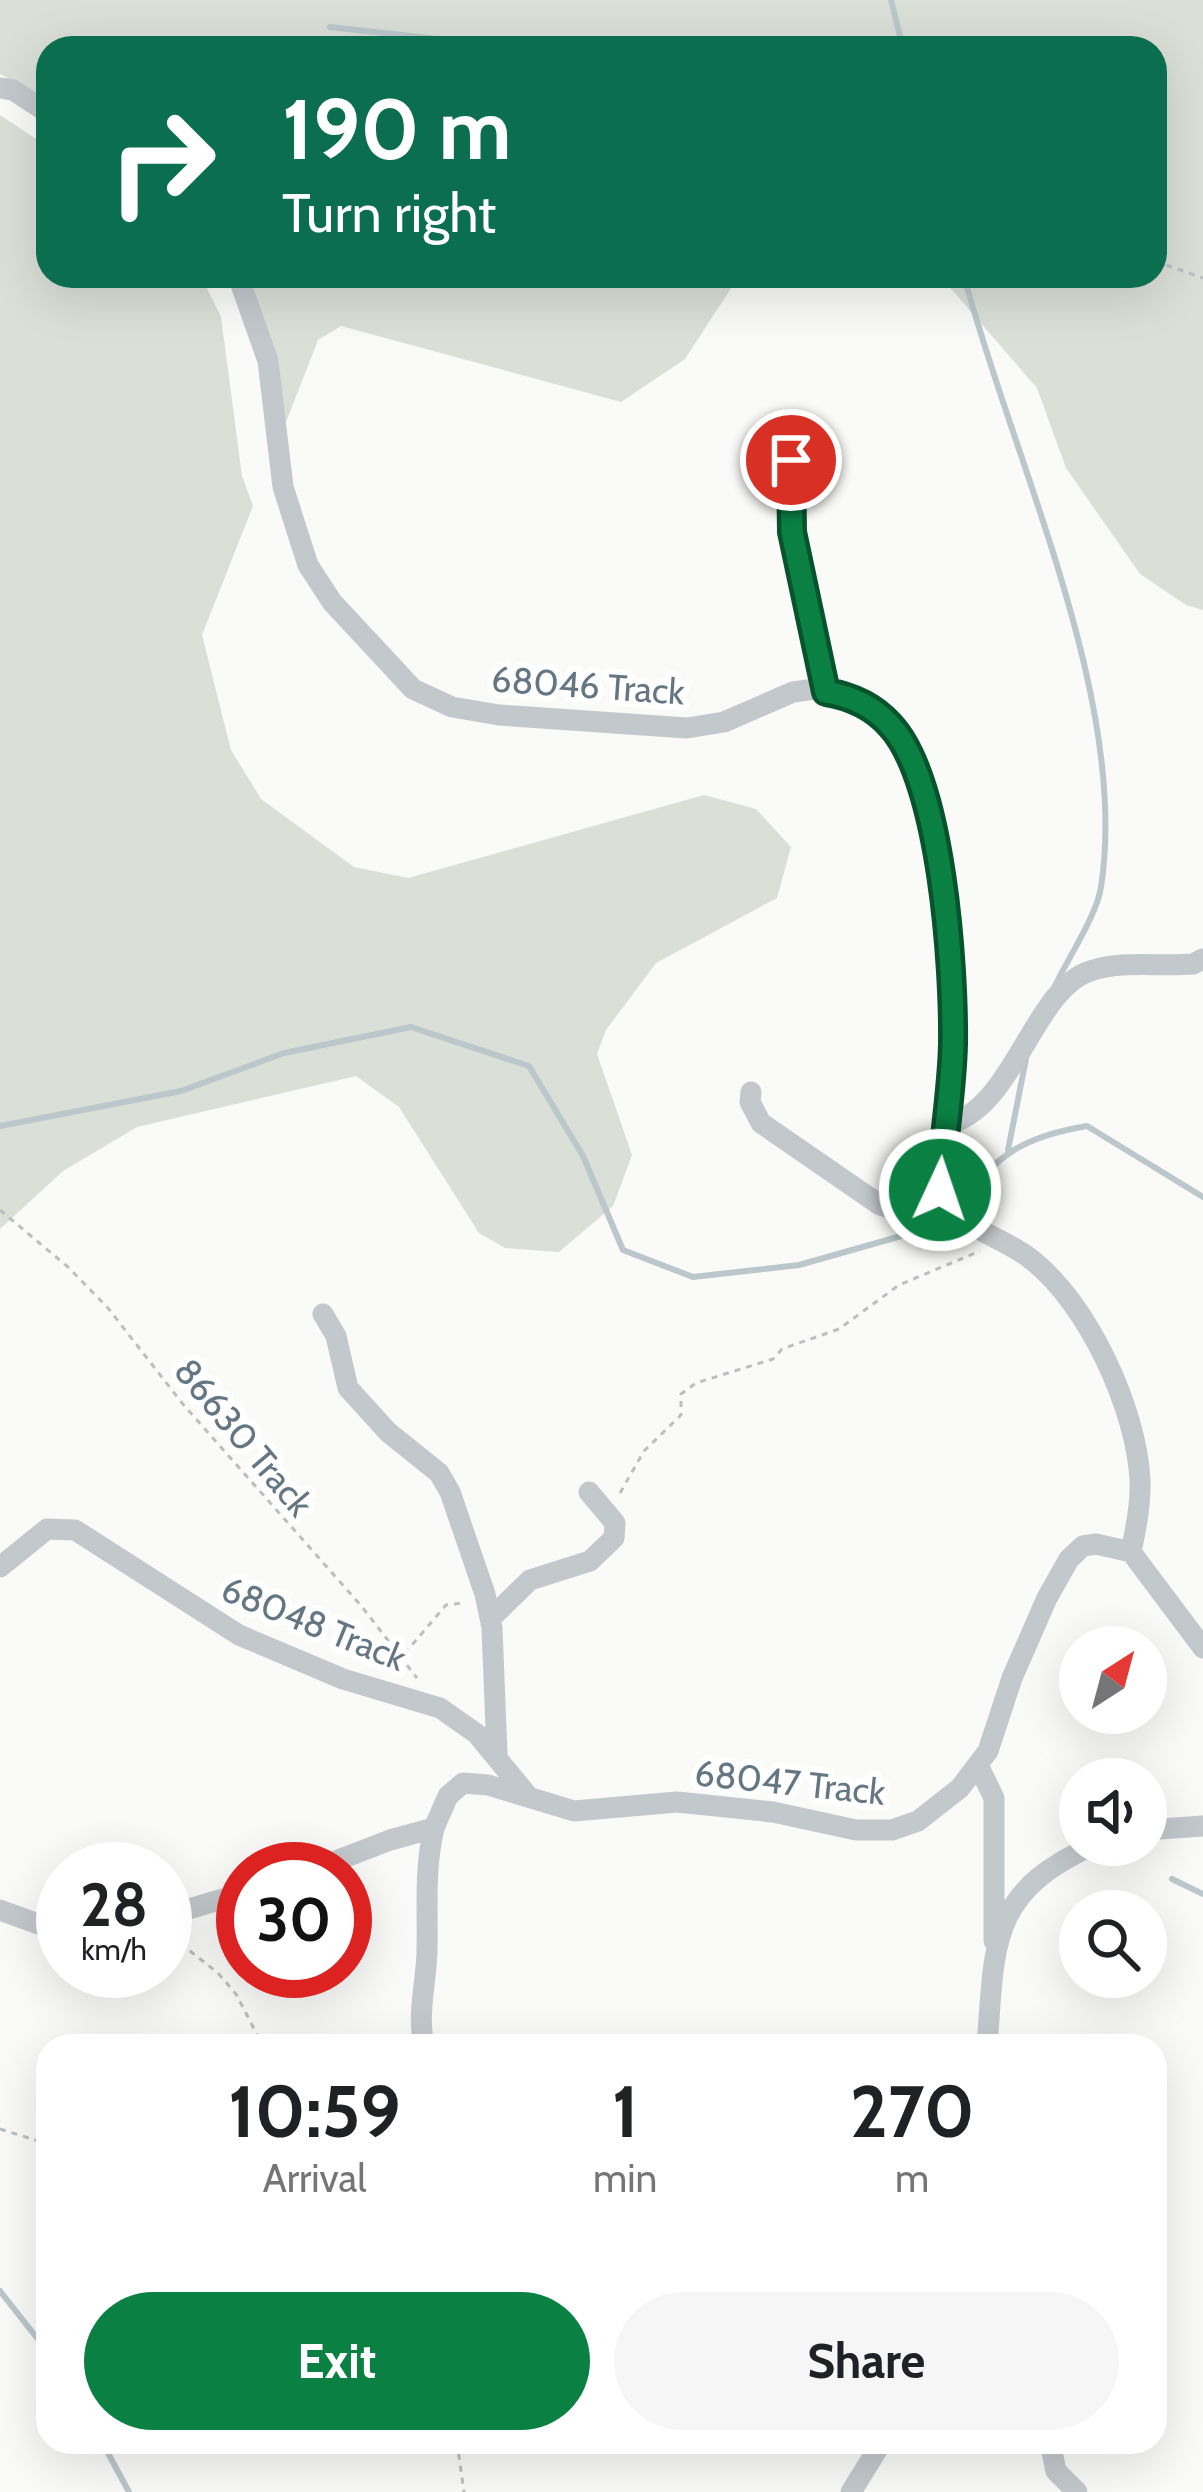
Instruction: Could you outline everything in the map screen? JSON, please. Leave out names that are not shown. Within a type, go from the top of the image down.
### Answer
[{"type":"street","points":[[0,88],[13,90],[36,105]]},
{"type":"street","name":"68046 Track","points":[[242,288],[268,361],[283,487],[308,565],[332,602],[413,689],[452,706],[499,715],[687,728],[724,722],[793,692],[826,692]]},
{"type":"street","points":[[826,692],[866,705],[890,725],[907,749],[924,789],[938,861],[953,1046],[940,1190],[949,1209],[1037,1263],[1066,1294],[1113,1377],[1139,1466],[1131,1552],[1203,1648]]},
{"type":"street","points":[[944,1125],[978,1112],[1050,1008],[1086,972],[1122,965],[1193,964],[1203,959]]},
{"type":"street","points":[[751,1092],[750,1102],[761,1123],[880,1204],[913,1215],[949,1209]]},
{"type":"street","points":[[322,1314],[336,1336],[348,1388],[388,1432],[439,1473],[449,1492],[490,1619],[497,1754]]},
{"type":"street","points":[[490,1619],[530,1580],[596,1557],[616,1534],[607,1512],[589,1492]]},
{"type":"street","name":"68048 Track","points":[[0,1567],[46,1529],[75,1530],[239,1635],[370,1688],[440,1708],[477,1733],[528,1797]]},
{"type":"street","name":"68047 Track","points":[[434,1828],[448,1796],[463,1783],[488,1785],[574,1810],[676,1802],[773,1812],[856,1830],[892,1830],[919,1821],[941,1807],[979,1767],[1012,1678],[1069,1559],[1083,1546],[1096,1544],[1131,1552]]},
{"type":"street","points":[[979,1767],[994,1798],[994,1947],[987,2034]]},
{"type":"street","points":[[1167,1829],[1203,1826]]},
{"type":"street","points":[[372,1847],[434,1828],[428,1852],[427,1952],[420,2001],[423,2034]]},
{"type":"street","points":[[994,1947],[1008,1914],[1025,1892],[1059,1865]]},
{"type":"street","points":[[0,1910],[36,1924]]},
{"type":"street","points":[[851,2492],[875,2454]]},
{"type":"street","points":[[1052,2454],[1056,2471],[1077,2492]]},
{"type":"lane","points":[[794,415],[792,532],[826,692]]},
{"type":"path","points":[[1167,265],[1203,278]]},
{"type":"path","name":"86630 Track","points":[[0,1210],[108,1308],[182,1403],[363,1609],[440,1708]]},
{"type":"path","points":[[607,1512],[644,1451],[681,1414],[681,1394],[696,1383],[773,1359],[782,1349],[839,1329],[898,1286],[983,1249],[992,1236]]},
{"type":"path","points":[[370,1688],[446,1605],[485,1594]]},
{"type":"path","points":[[192,1954],[227,1984],[255,2034]]},
{"type":"path","points":[[0,2129],[36,2140]]},
{"type":"path","points":[[459,2454],[464,2492]]},
{"type":"shaded area","points":[[0,0],[1203,0],[1203,610],[1186,605],[1140,574],[1066,468],[1037,388],[950,288],[1167,288],[1167,36],[36,36],[36,94],[0,74]]},
{"type":"shaded area","points":[[0,115],[36,139],[36,288],[207,288],[221,317],[242,476],[253,506],[202,635],[231,750],[261,799],[354,867],[408,878],[704,795],[756,809],[791,847],[777,898],[656,963],[606,1030],[597,1054],[632,1155],[613,1206],[559,1252],[505,1248],[479,1233],[399,1107],[356,1076],[137,1127],[63,1171],[0,1229]]},
{"type":"shaded area","points":[[249,288],[731,288],[685,359],[621,402],[341,326],[318,340],[281,435]]},
{"type":"waterway","points":[[891,0],[900,36]]},
{"type":"waterway","points":[[330,27],[411,36]]},
{"type":"waterway","points":[[968,288],[1061,580],[1099,738],[1105,815],[1101,887],[1055,986]]},
{"type":"waterway","points":[[0,1126],[181,1091],[284,1053],[411,1027],[529,1066],[583,1156],[623,1250],[693,1277],[799,1265],[919,1231],[943,1218]]},
{"type":"waterway","points":[[1008,1150],[1026,1059]]},
{"type":"waterway","points":[[958,1206],[1013,1151],[1045,1136],[1087,1126],[1203,1197]]},
{"type":"waterway","points":[[1172,1879],[1203,1894]]},
{"type":"waterway","points":[[0,2291],[36,2337]]},
{"type":"waterway","points":[[108,2454],[129,2492]]},
{"type":"route","points":[[791,460],[792,532],[826,692],[866,705],[890,725],[907,749],[924,789],[938,861],[953,1046],[940,1190]]}]
